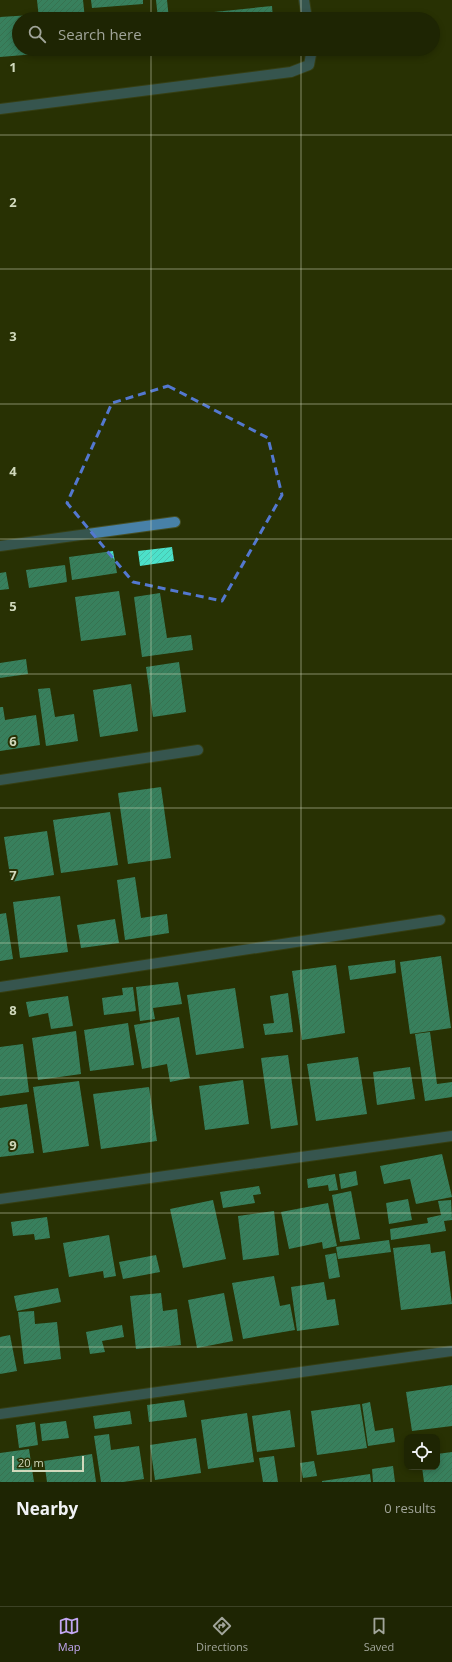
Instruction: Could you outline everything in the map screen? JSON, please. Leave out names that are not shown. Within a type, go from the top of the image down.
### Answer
[{"type":"street","points":[[304,0],[306,12]]},
{"type":"street","points":[[0,109],[291,72],[309,65],[311,56]]},
{"type":"street","points":[[0,546],[175,522]]},
{"type":"street","points":[[0,780],[198,750]]},
{"type":"street","points":[[0,987],[440,920]]},
{"type":"street","points":[[0,1199],[452,1136]]},
{"type":"street","points":[[0,1414],[452,1352]]},
{"type":"highlighted area","points":[[168,386],[268,438],[282,495],[222,601],[133,582],[67,503],[112,403]]},
{"type":"building","points":[[37,0],[83,0],[84,12],[38,12]]},
{"type":"building","points":[[91,0],[143,0],[143,4],[92,8]]},
{"type":"building","points":[[156,0],[167,0],[168,12],[157,12]]},
{"type":"building","points":[[272,6],[272,12],[214,12]]},
{"type":"building","points":[[12,16],[12,56],[0,57],[0,17]]},
{"type":"building","points":[[172,547],[174,561],[140,566],[138,551]]},
{"type":"building","points":[[113,551],[117,573],[72,580],[69,557]]},
{"type":"building","points":[[65,565],[67,582],[29,588],[26,570]]},
{"type":"building","points":[[6,572],[9,589],[0,590],[0,573]]},
{"type":"building","points":[[119,591],[126,635],[81,641],[75,597]]},
{"type":"building","points":[[160,593],[167,638],[191,635],[193,650],[142,657],[134,597]]},
{"type":"building","points":[[26,659],[28,674],[0,678],[0,663]]},
{"type":"building","points":[[179,662],[186,712],[153,717],[146,667]]},
{"type":"building","points":[[131,684],[138,731],[100,737],[93,690]]},
{"type":"building","points":[[50,688],[55,717],[74,714],[78,741],[46,746],[38,689]]},
{"type":"building","points":[[0,707],[3,707],[5,720],[36,715],[40,745],[0,751]]},
{"type":"building","points":[[161,787],[171,858],[128,864],[118,793]]},
{"type":"building","points":[[110,812],[118,865],[61,873],[53,820]]},
{"type":"building","points":[[47,831],[54,875],[11,882],[4,837]]},
{"type":"building","points":[[135,877],[141,918],[167,914],[169,933],[125,940],[117,880]]},
{"type":"building","points":[[60,896],[68,952],[20,958],[13,902]]},
{"type":"building","points":[[6,913],[13,959],[0,961],[0,914]]},
{"type":"building","points":[[115,919],[119,943],[81,948],[77,925]]},
{"type":"building","points":[[441,956],[451,1028],[410,1034],[400,962]]},
{"type":"building","points":[[395,960],[396,973],[350,980],[348,966]]},
{"type":"building","points":[[336,965],[345,1033],[302,1040],[292,971]]},
{"type":"building","points":[[178,982],[182,1004],[153,1008],[155,1019],[140,1021],[136,987]]},
{"type":"building","points":[[133,987],[136,1011],[104,1015],[102,998],[123,995],[122,988]]},
{"type":"building","points":[[235,988],[244,1048],[196,1055],[187,995]]},
{"type":"building","points":[[288,993],[293,1032],[265,1035],[263,1024],[274,1023],[270,996]]},
{"type":"building","points":[[68,996],[73,1026],[51,1029],[48,1013],[29,1017],[26,1002]]},
{"type":"building","points":[[179,1017],[190,1078],[170,1082],[167,1064],[142,1069],[134,1025]]},
{"type":"building","points":[[128,1023],[134,1065],[90,1071],[84,1030]]},
{"type":"building","points":[[76,1031],[81,1074],[38,1080],[32,1038]]},
{"type":"building","points":[[430,1032],[437,1084],[452,1082],[452,1097],[425,1101],[415,1034]]},
{"type":"building","points":[[23,1044],[29,1092],[0,1096],[0,1047]]},
{"type":"building","points":[[288,1055],[298,1125],[271,1129],[261,1058]]},
{"type":"building","points":[[358,1057],[367,1114],[316,1121],[307,1064]]},
{"type":"building","points":[[410,1067],[415,1099],[377,1105],[373,1072]]},
{"type":"building","points":[[243,1080],[249,1124],[205,1130],[199,1086]]},
{"type":"building","points":[[79,1081],[89,1146],[43,1153],[33,1087]]},
{"type":"building","points":[[149,1087],[157,1141],[101,1149],[93,1094]]},
{"type":"building","points":[[27,1104],[34,1153],[0,1157],[0,1108]]},
{"type":"building","points":[[442,1154],[452,1197],[416,1204],[410,1179],[384,1184],[380,1166]]},
{"type":"building","points":[[356,1171],[358,1185],[341,1189],[339,1174]]},
{"type":"building","points":[[335,1174],[338,1190],[329,1191],[328,1185],[308,1188],[307,1179]]},
{"type":"building","points":[[259,1186],[261,1194],[253,1195],[255,1203],[223,1208],[220,1192]]},
{"type":"building","points":[[351,1191],[360,1239],[340,1242],[332,1195]]},
{"type":"building","points":[[408,1199],[412,1220],[389,1224],[386,1203]]},
{"type":"building","points":[[213,1200],[226,1259],[183,1268],[170,1209]]},
{"type":"building","points":[[451,1200],[452,1220],[444,1221],[446,1231],[391,1240],[390,1229],[428,1223],[427,1218],[441,1215],[438,1201]]},
{"type":"building","points":[[328,1203],[337,1246],[323,1249],[322,1242],[289,1249],[281,1212]]},
{"type":"building","points":[[274,1211],[279,1255],[243,1260],[238,1216]]},
{"type":"building","points":[[47,1217],[50,1238],[35,1240],[34,1234],[13,1236],[11,1222]]},
{"type":"building","points":[[109,1235],[116,1276],[104,1278],[103,1271],[69,1277],[63,1243]]},
{"type":"building","points":[[389,1240],[391,1252],[338,1259],[336,1247]]},
{"type":"building","points":[[430,1244],[431,1253],[445,1251],[452,1304],[401,1310],[393,1248]]},
{"type":"building","points":[[336,1253],[340,1277],[329,1279],[325,1255]]},
{"type":"building","points":[[156,1255],[160,1272],[123,1279],[119,1262]]},
{"type":"building","points":[[274,1276],[280,1306],[290,1304],[295,1330],[243,1339],[232,1283]]},
{"type":"building","points":[[324,1282],[327,1300],[335,1299],[339,1325],[297,1331],[291,1287]]},
{"type":"building","points":[[58,1288],[61,1302],[17,1311],[14,1296]]},
{"type":"building","points":[[161,1293],[163,1311],[177,1309],[181,1345],[136,1349],[130,1296]]},
{"type":"building","points":[[224,1293],[233,1341],[197,1348],[188,1300]]},
{"type":"building","points":[[34,1311],[35,1324],[57,1322],[61,1359],[24,1364],[18,1312]]},
{"type":"building","points":[[122,1325],[124,1337],[102,1341],[105,1352],[90,1354],[86,1332]]},
{"type":"building","points":[[10,1335],[17,1371],[0,1374],[0,1337]]},
{"type":"building","points":[[452,1385],[452,1426],[412,1431],[406,1392]]},
{"type":"building","points":[[184,1400],[187,1417],[149,1422],[147,1405]]},
{"type":"building","points":[[370,1402],[375,1431],[393,1428],[395,1442],[368,1446],[362,1404]]},
{"type":"building","points":[[360,1404],[367,1448],[317,1455],[311,1411]]},
{"type":"building","points":[[290,1410],[295,1447],[257,1452],[252,1416]]},
{"type":"building","points":[[130,1411],[132,1424],[95,1429],[93,1416]]},
{"type":"building","points":[[247,1413],[254,1462],[208,1469],[201,1420]]},
{"type":"building","points":[[66,1421],[69,1438],[42,1441],[40,1424]]},
{"type":"building","points":[[35,1422],[38,1445],[19,1448],[16,1425]]},
{"type":"building","points":[[109,1434],[111,1450],[139,1446],[144,1479],[123,1482],[101,1482],[94,1436]]},
{"type":"building","points":[[196,1438],[201,1473],[155,1480],[150,1445]]},
{"type":"building","points":[[29,1449],[34,1482],[0,1482],[0,1453]]},
{"type":"building","points":[[452,1452],[452,1482],[424,1482],[422,1470],[440,1470],[440,1454]]},
{"type":"building","points":[[92,1454],[96,1482],[47,1482],[44,1461]]},
{"type":"building","points":[[274,1456],[278,1482],[263,1482],[259,1458]]},
{"type":"building","points":[[314,1461],[317,1476],[303,1478],[300,1463]]},
{"type":"building","points":[[393,1466],[395,1482],[373,1482],[372,1469]]},
{"type":"building","points":[[370,1474],[371,1482],[322,1482],[322,1481]]}]
